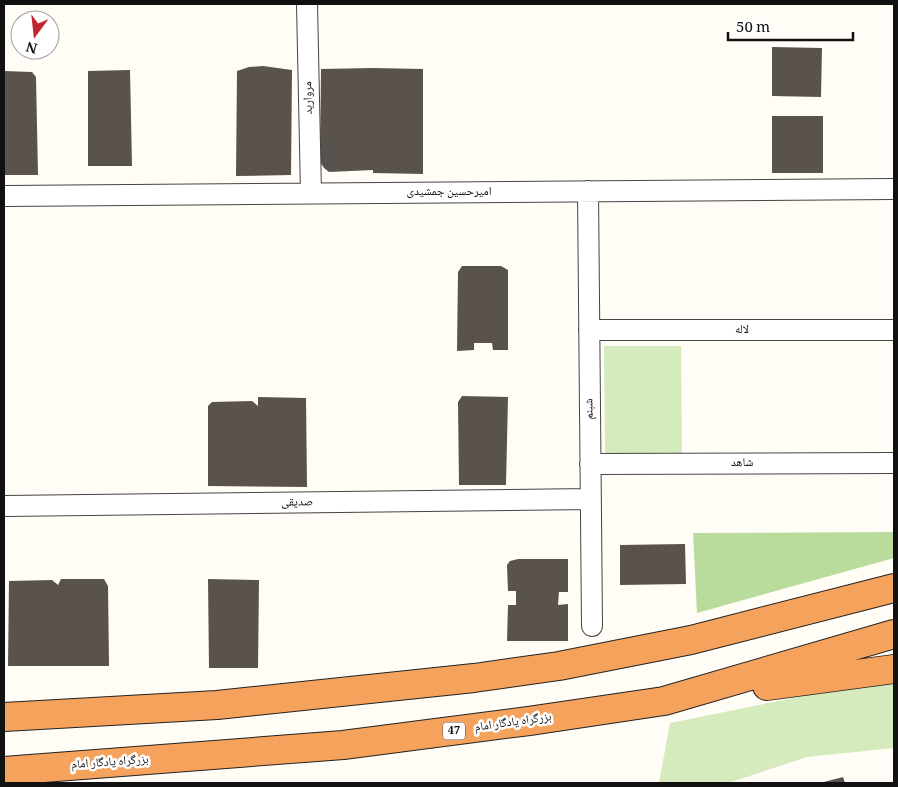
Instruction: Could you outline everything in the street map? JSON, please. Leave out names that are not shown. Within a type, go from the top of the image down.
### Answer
[{"type":"highway","points":[[4,717],[217,705],[474,678],[559,666],[691,640],[894,588]]},
{"type":"highway","name":"بزرگراه یادگار امام","points":[[4,771],[343,745],[529,721],[664,700],[894,634]]},
{"type":"highway","points":[[664,700],[894,669]]},
{"type":"street","name":"مروارید","points":[[307,4],[311,193]]},
{"type":"street","name":"امیرحسین جمشیدی","points":[[4,196],[894,189]]},
{"type":"street","name":"شبنم","points":[[588,191],[592,626]]},
{"type":"street","name":"لاله","points":[[589,330],[894,330]]},
{"type":"street","name":"شاهد","points":[[590,464],[894,462]]},
{"type":"street","name":"صدیقی","points":[[4,506],[591,499]]},
{"type":"green space","points":[[604,346],[681,346],[682,453],[605,454]]},
{"type":"green space","points":[[894,532],[894,558],[697,613],[693,533]]},
{"type":"green space","points":[[882,680],[894,680],[894,748],[807,757],[728,783],[659,783],[670,723]]},
{"type":"building","points":[[772,47],[822,48],[821,97],[772,96]]},
{"type":"building","points":[[263,66],[292,70],[291,175],[236,176],[237,71],[249,67]]},
{"type":"building","points":[[321,69],[423,69],[423,174],[373,173],[373,170],[329,172],[320,162]]},
{"type":"building","points":[[130,70],[132,166],[88,166],[88,71]]},
{"type":"building","points":[[4,71],[32,72],[36,77],[38,175],[4,175]]},
{"type":"building","points":[[772,116],[823,116],[823,173],[772,173]]},
{"type":"building","points":[[462,266],[501,266],[508,270],[508,350],[493,350],[492,343],[474,343],[474,350],[457,351],[458,272]]},
{"type":"building","points":[[462,396],[508,397],[506,485],[459,485],[458,402]]},
{"type":"building","points":[[258,397],[306,398],[307,487],[208,486],[208,406],[212,402],[252,401],[258,406]]},
{"type":"building","points":[[685,544],[686,584],[620,585],[620,545]]},
{"type":"building","points":[[518,559],[568,559],[568,592],[559,592],[558,605],[568,604],[568,641],[507,641],[508,605],[516,605],[516,591],[508,591],[507,565],[510,561]]},
{"type":"building","points":[[61,579],[104,579],[108,586],[109,666],[8,666],[9,581],[52,580],[58,585]]},
{"type":"building","points":[[208,579],[259,580],[258,668],[209,668]]},
{"type":"building","points":[[843,777],[845,783],[820,783]]}]
